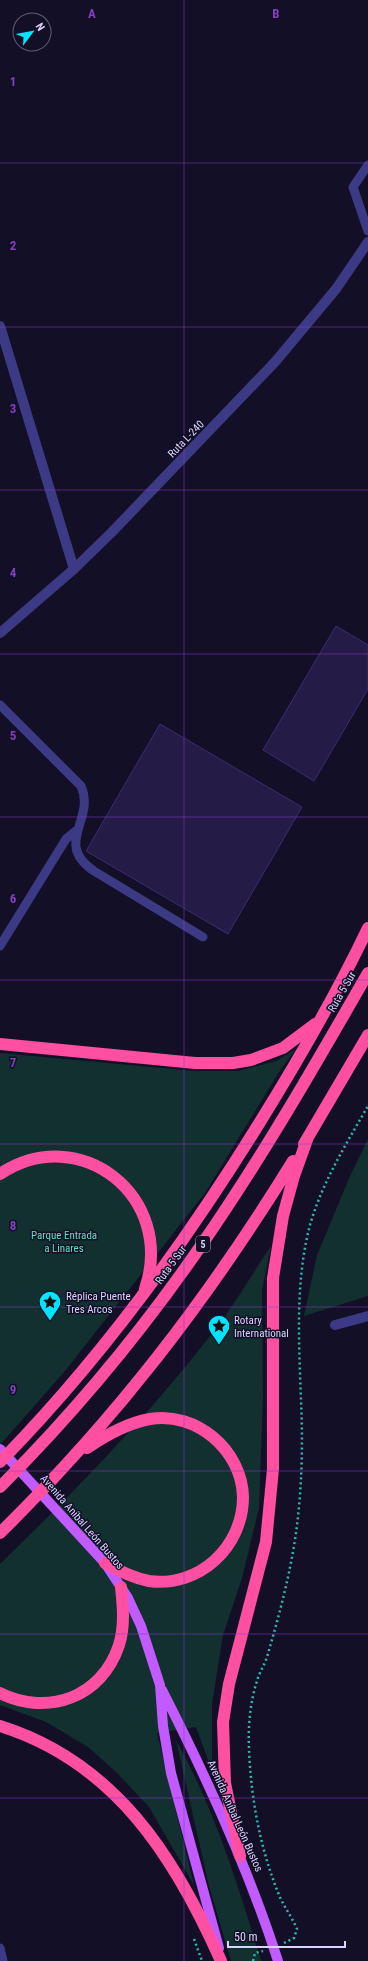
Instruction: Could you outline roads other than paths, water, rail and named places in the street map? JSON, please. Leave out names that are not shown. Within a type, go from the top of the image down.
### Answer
[{"type":"highway","points":[[0,1462],[69,1388],[119,1328],[220,1186],[295,1065],[368,928]]},
{"type":"highway","name":"Ruta 5 Sur","points":[[0,1487],[67,1417],[114,1362],[179,1277],[214,1227],[264,1149],[368,973]]},
{"type":"highway","points":[[0,1044],[195,1063],[233,1063],[251,1060],[283,1048],[305,1033],[320,1019]]},
{"type":"highway","points":[[0,1532],[74,1457],[143,1376],[206,1294],[258,1219],[368,1035]]},
{"type":"highway","points":[[240,1856],[225,1783],[223,1722],[229,1684],[266,1542],[273,1469],[273,1278],[283,1216],[294,1176],[308,1137]]},
{"type":"highway","points":[[0,1174],[31,1159],[56,1157],[72,1158],[87,1162],[117,1179],[131,1192],[137,1201],[145,1216],[149,1231],[151,1259],[147,1284],[143,1296]]},
{"type":"highway","points":[[74,1457],[98,1441],[122,1428],[146,1420],[168,1419],[197,1426],[216,1439],[233,1461],[240,1479],[242,1506],[235,1534],[220,1557],[204,1569],[186,1578],[159,1582],[138,1579],[105,1563]]},
{"type":"highway","points":[[0,1693],[26,1702],[46,1704],[72,1697],[95,1682],[112,1660],[119,1644],[123,1618],[121,1587]]},
{"type":"highway","points":[[0,1726],[32,1738],[63,1755],[99,1780],[126,1805],[153,1838],[183,1883],[222,1961]]},
{"type":"main road","name":"Avenida Aníbal León Bustos","points":[[0,1449],[105,1563],[121,1587],[141,1626],[160,1685],[190,1743],[240,1856],[278,1961]]},
{"type":"main road","name":"Avenida Aníbal León Bustos","points":[[160,1685],[163,1726],[171,1773],[222,1961]]},
{"type":"street","name":"Ruta L-240","points":[[0,633],[74,569],[161,482],[275,362],[331,295],[368,242]]},
{"type":"street","points":[[0,326],[74,569]]},
{"type":"street","points":[[335,1325],[368,1316]]},
{"type":"lane","points":[[368,166],[353,187],[368,231]]},
{"type":"lane","points":[[0,704],[81,786],[84,793],[85,809],[77,830],[76,846],[78,854],[88,867],[204,937]]},
{"type":"lane","points":[[0,946],[66,839],[77,830]]},
{"type":"lane","points":[[0,1948],[3,1961]]},
{"type":"place","name":"Réplica Puente Tres Arcos","points":[[50,1322]]},
{"type":"place","name":"Rotary International","points":[[219,1346]]},
{"type":"park label","name":"Parque Entrada a Linares","points":[[64,1241]]}]
